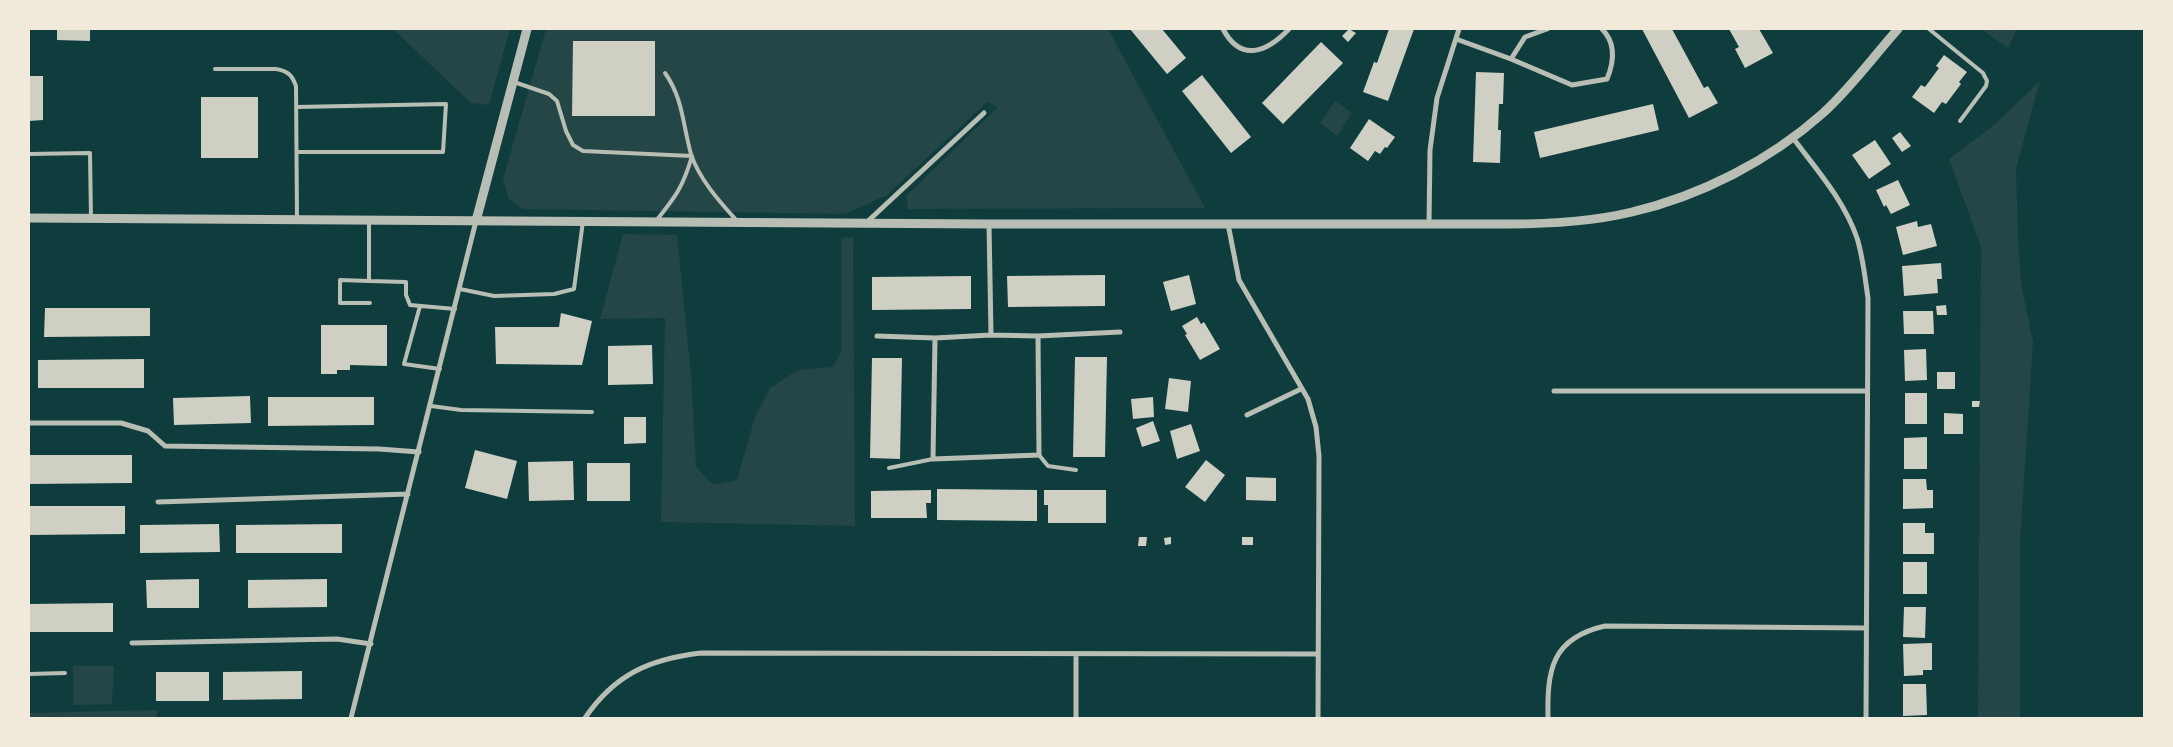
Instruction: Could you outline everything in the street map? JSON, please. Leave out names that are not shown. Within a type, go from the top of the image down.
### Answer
[{"type":"street","points":[[351,718],[476,221],[527,29]]},
{"type":"street","points":[[1223,29],[1230,41],[1244,50],[1262,50],[1277,42],[1289,29]]},
{"type":"street","points":[[1429,224],[1431,142],[1437,98],[1459,29]]},
{"type":"street","points":[[1511,59],[1525,37],[1547,29]]},
{"type":"street","points":[[1456,39],[1511,59],[1572,85],[1607,79],[1613,64],[1612,48],[1608,35],[1602,29]]},
{"type":"street","points":[[29,218],[989,224],[1540,224],[1586,220],[1632,212],[1677,198],[1721,180],[1771,153],[1793,138],[1837,98],[1898,29]]},
{"type":"street","points":[[867,222],[984,113]]},
{"type":"street","points":[[1793,138],[1844,209],[1857,238],[1868,298],[1866,391],[1866,718]]},
{"type":"street","points":[[989,224],[991,335]]},
{"type":"street","points":[[1228,224],[1239,280],[1308,399],[1316,427],[1319,456],[1318,718]]},
{"type":"street","points":[[877,336],[935,338],[1120,332]]},
{"type":"street","points":[[935,338],[934,459],[1039,455],[1038,336]]},
{"type":"street","points":[[1248,415],[1302,388]]},
{"type":"street","points":[[1554,391],[1866,391]]},
{"type":"street","points":[[29,423],[120,423],[148,431],[165,446],[379,449],[419,452]]},
{"type":"street","points":[[158,502],[408,494]]},
{"type":"street","points":[[1548,718],[1548,690],[1555,660],[1562,647],[1588,630],[1605,626],[1866,628]]},
{"type":"street","points":[[132,643],[337,639],[371,644]]},
{"type":"street","points":[[585,718],[610,689],[631,673],[652,662],[676,656],[701,653],[1318,654]]},
{"type":"street","points":[[1076,654],[1076,718]]},
{"type":"lane","points":[[1930,29],[1983,73],[1987,81],[1986,86],[1960,122]]},
{"type":"lane","points":[[216,69],[276,69],[285,70],[292,76],[296,86],[297,220]]},
{"type":"lane","points":[[665,73],[671,81],[682,108],[692,156],[710,188],[738,223]]},
{"type":"lane","points":[[513,82],[549,94],[558,101],[566,131],[574,145],[583,151],[692,156]]},
{"type":"lane","points":[[296,107],[446,104],[442,152],[297,152]]},
{"type":"lane","points":[[29,154],[90,153],[91,219]]},
{"type":"lane","points":[[656,222],[677,195],[685,181],[692,156]]},
{"type":"lane","points":[[369,220],[369,281]]},
{"type":"lane","points":[[460,289],[494,296],[554,294],[574,289],[583,221]]},
{"type":"lane","points":[[370,303],[340,303],[340,280],[406,282],[406,295],[410,305],[455,309]]},
{"type":"lane","points":[[420,306],[404,364],[440,370]]},
{"type":"lane","points":[[431,406],[461,410],[592,412]]},
{"type":"lane","points":[[1039,455],[1048,466],[1076,470]]},
{"type":"lane","points":[[889,468],[934,459]]},
{"type":"lane","points":[[29,674],[65,673]]},
{"type":"shaded area","points":[[393,29],[510,29],[489,105],[471,103]]},
{"type":"shaded area","points":[[546,29],[1108,29],[1205,208],[908,209],[906,196],[998,107],[987,102],[887,195],[845,214],[523,209],[509,199],[503,179]]},
{"type":"shaded area","points":[[1981,29],[2017,29],[2008,48]]},
{"type":"shaded area","points":[[2040,81],[2016,168],[2021,283],[2033,342],[2020,540],[2020,718],[1978,718],[1981,247],[1949,159],[1994,125]]},
{"type":"shaded area","points":[[1335,101],[1352,113],[1337,136],[1320,123]]},
{"type":"shaded area","points":[[623,234],[677,235],[691,376],[696,467],[713,485],[737,480],[755,417],[770,388],[798,370],[833,367],[841,352],[841,238],[853,237],[855,526],[661,522],[665,318],[600,319]]},
{"type":"shaded area","points":[[73,666],[114,666],[112,704],[73,705]]},
{"type":"shaded area","points":[[157,710],[157,718],[29,718],[29,713]]},
{"type":"building","points":[[57,29],[90,29],[90,41],[57,40]]},
{"type":"building","points":[[1130,29],[1162,29],[1186,58],[1167,74]]},
{"type":"building","points":[[1349,29],[1356,33],[1348,42],[1342,36]]},
{"type":"building","points":[[1389,29],[1414,29],[1388,101],[1363,92],[1374,62],[1377,63]]},
{"type":"building","points":[[1642,29],[1672,29],[1704,88],[1708,86],[1718,103],[1689,118]]},
{"type":"building","points":[[1729,29],[1759,29],[1773,53],[1745,68],[1735,49],[1739,47]]},
{"type":"building","points":[[573,41],[655,41],[655,116],[572,116]]},
{"type":"building","points":[[1321,42],[1343,63],[1283,124],[1262,103]]},
{"type":"building","points":[[1944,55],[1967,72],[1959,82],[1961,84],[1946,104],[1942,102],[1934,113],[1912,97],[1921,85],[1925,87],[1939,68],[1936,66]]},
{"type":"building","points":[[1476,72],[1504,73],[1503,104],[1499,104],[1498,130],[1501,130],[1500,163],[1473,162]]},
{"type":"building","points":[[1202,75],[1251,137],[1231,153],[1182,91]]},
{"type":"building","points":[[29,76],[43,76],[43,120],[29,121]]},
{"type":"building","points":[[201,97],[258,97],[258,158],[201,158]]},
{"type":"building","points":[[1653,104],[1659,130],[1540,158],[1534,132]]},
{"type":"building","points":[[1369,119],[1395,137],[1387,148],[1385,147],[1380,154],[1375,151],[1368,161],[1350,148]]},
{"type":"building","points":[[1900,132],[1911,146],[1902,152],[1892,138]]},
{"type":"building","points":[[1875,140],[1891,164],[1869,179],[1852,155]]},
{"type":"building","points":[[1898,180],[1910,205],[1891,214],[1886,205],[1884,207],[1876,190]]},
{"type":"building","points":[[1917,221],[1918,227],[1931,224],[1937,246],[1903,255],[1896,227]]},
{"type":"building","points":[[1941,263],[1942,279],[1937,279],[1938,293],[1904,296],[1902,266]]},
{"type":"building","points":[[1105,275],[1105,306],[1008,307],[1007,276]]},
{"type":"building","points":[[1189,275],[1196,304],[1171,311],[1163,282]]},
{"type":"building","points":[[971,276],[971,309],[872,310],[872,277]]},
{"type":"building","points":[[1946,305],[1947,315],[1937,315],[1936,306]]},
{"type":"building","points":[[45,308],[150,308],[150,336],[44,337]]},
{"type":"building","points":[[1903,311],[1933,311],[1934,334],[1904,334]]},
{"type":"building","points":[[561,313],[592,321],[582,365],[496,364],[495,327],[559,327]]},
{"type":"building","points":[[1197,317],[1201,324],[1204,322],[1220,349],[1200,360],[1185,335],[1187,334],[1182,326]]},
{"type":"building","points":[[321,325],[387,325],[387,366],[350,365],[350,370],[337,370],[337,374],[321,374]]},
{"type":"building","points":[[652,345],[653,384],[608,385],[608,346]]},
{"type":"building","points":[[1926,349],[1927,380],[1905,381],[1904,350]]},
{"type":"building","points":[[1075,357],[1107,357],[1105,457],[1073,457]]},
{"type":"building","points":[[872,358],[902,358],[900,459],[870,458]]},
{"type":"building","points":[[144,359],[144,388],[38,388],[38,360]]},
{"type":"building","points":[[1937,372],[1955,372],[1955,389],[1937,389]]},
{"type":"building","points":[[1169,378],[1191,381],[1188,412],[1165,409]]},
{"type":"building","points":[[1905,393],[1927,393],[1927,424],[1905,424]]},
{"type":"building","points":[[250,396],[251,423],[174,425],[173,398]]},
{"type":"building","points":[[268,397],[374,397],[374,425],[268,426]]},
{"type":"building","points":[[1153,397],[1154,417],[1133,419],[1131,399]]},
{"type":"building","points":[[1972,401],[1980,401],[1979,407],[1972,407]]},
{"type":"building","points":[[1944,413],[1963,414],[1963,434],[1944,434]]},
{"type":"building","points":[[624,417],[646,417],[646,443],[624,444]]},
{"type":"building","points":[[1153,421],[1160,441],[1142,447],[1136,428]]},
{"type":"building","points":[[1191,424],[1200,451],[1177,459],[1170,431]]},
{"type":"building","points":[[1927,437],[1927,469],[1904,469],[1904,438]]},
{"type":"building","points":[[475,450],[517,461],[507,499],[465,488]]},
{"type":"building","points":[[29,455],[132,455],[132,483],[29,484]]},
{"type":"building","points":[[1206,460],[1225,475],[1205,502],[1185,487]]},
{"type":"building","points":[[573,461],[574,500],[529,501],[528,462]]},
{"type":"building","points":[[587,463],[630,463],[630,501],[587,501]]},
{"type":"building","points":[[1246,477],[1276,478],[1276,501],[1246,500]]},
{"type":"building","points":[[1903,479],[1926,479],[1927,490],[1933,490],[1933,508],[1903,509]]},
{"type":"building","points":[[937,489],[1037,490],[1037,521],[937,520]]},
{"type":"building","points":[[931,490],[931,503],[926,503],[927,518],[871,518],[871,491]]},
{"type":"building","points":[[1044,490],[1106,490],[1106,523],[1048,523],[1048,505],[1044,505]]},
{"type":"building","points":[[29,506],[125,506],[125,534],[29,535]]},
{"type":"building","points":[[1903,523],[1925,523],[1925,533],[1934,533],[1934,554],[1903,554]]},
{"type":"building","points":[[219,524],[220,552],[140,553],[140,525]]},
{"type":"building","points":[[342,524],[342,553],[236,553],[236,525]]},
{"type":"building","points":[[1139,537],[1147,537],[1146,546],[1138,546]]},
{"type":"building","points":[[1171,537],[1171,544],[1165,545],[1164,538]]},
{"type":"building","points":[[1242,537],[1253,537],[1253,545],[1242,545]]},
{"type":"building","points":[[1903,562],[1927,562],[1927,594],[1903,594]]},
{"type":"building","points":[[199,579],[199,608],[147,608],[146,580]]},
{"type":"building","points":[[327,579],[327,607],[248,608],[248,580]]},
{"type":"building","points":[[113,603],[113,632],[29,632],[29,604]]},
{"type":"building","points":[[1904,607],[1926,607],[1925,638],[1903,637]]},
{"type":"building","points":[[1932,643],[1932,670],[1923,670],[1923,675],[1904,676],[1903,644]]},
{"type":"building","points":[[302,671],[302,699],[223,700],[223,672]]},
{"type":"building","points":[[156,672],[209,672],[209,701],[156,701]]},
{"type":"building","points":[[1903,684],[1926,684],[1927,715],[1903,716]]}]
